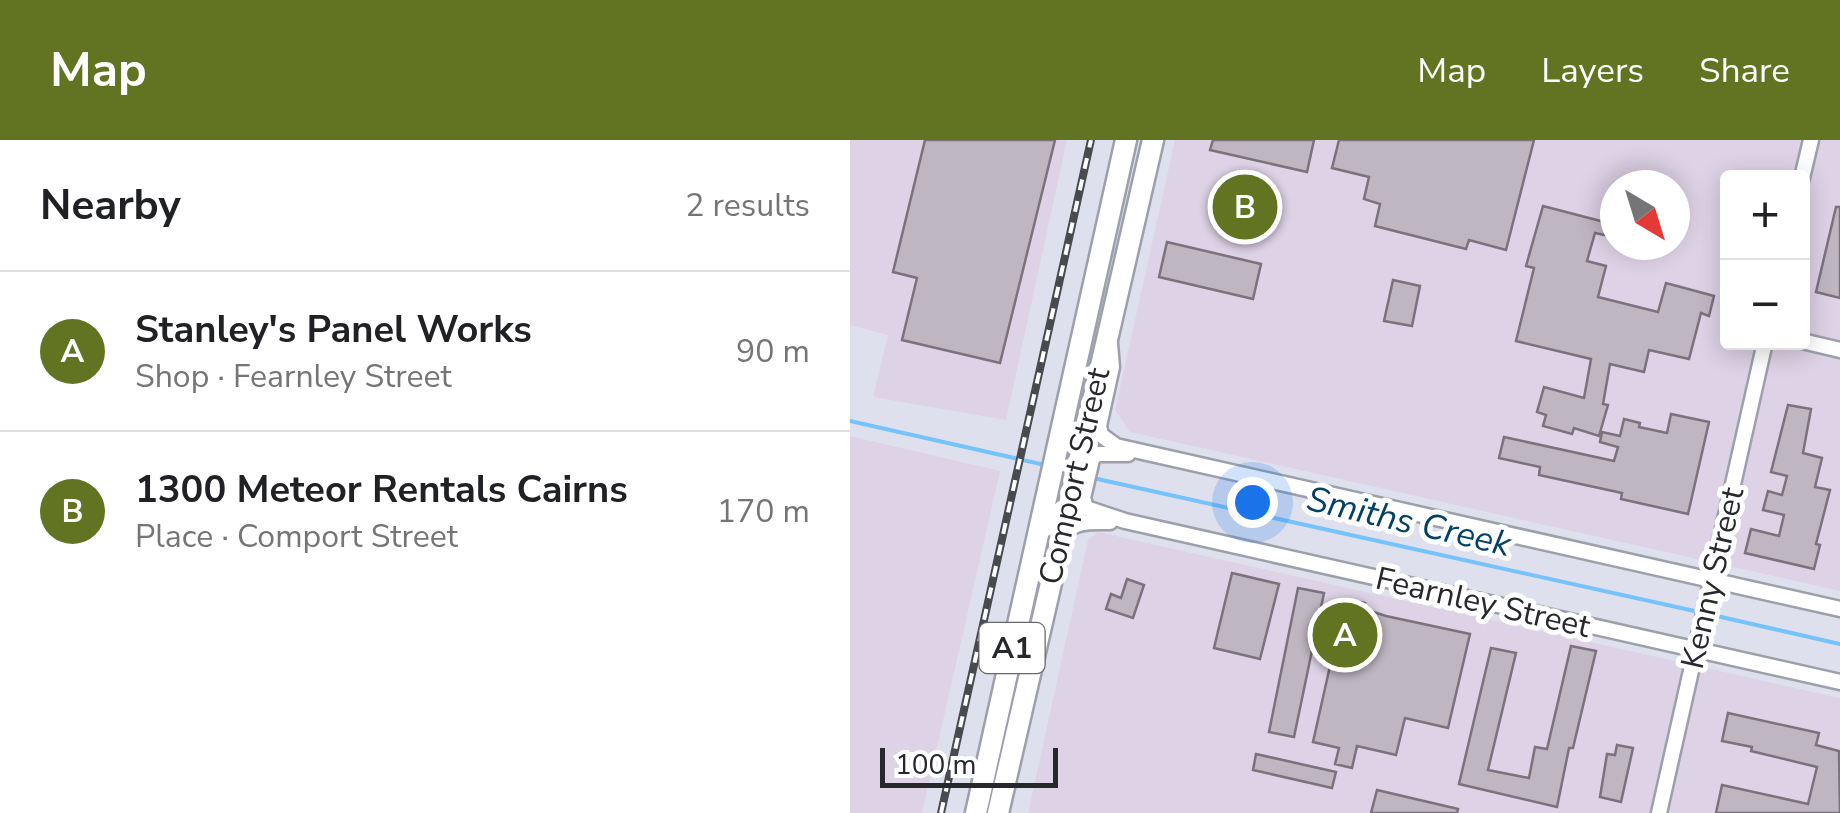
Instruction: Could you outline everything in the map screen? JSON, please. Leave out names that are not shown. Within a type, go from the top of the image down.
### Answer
[{"type":"highway","name":"Comport Street","points":[[976,813],[1126,140]]},
{"type":"highway","name":"Comport Street","points":[[998,813],[1060,538],[1081,477],[1107,330],[1153,140]]},
{"type":"street","points":[[1804,170],[1810,140]]},
{"type":"street","points":[[1107,330],[1112,362],[1100,430],[1110,444],[1138,454],[1840,608]]},
{"type":"street","points":[[1810,343],[1840,350]]},
{"type":"street","name":"Kenny Street","points":[[1659,813],[1763,350]]},
{"type":"street","points":[[1016,630],[1030,604],[1048,524],[1057,511],[1081,477],[1138,454]]},
{"type":"street","name":"Fearnley Street","points":[[1081,477],[1125,521]]},
{"type":"street","name":"Fearnley Street","points":[[1060,538],[1070,526],[1080,523],[1125,521],[1840,682]]},
{"type":"shaded area","points":[[850,140],[1067,140],[1006,420],[873,397],[888,335],[850,325]]},
{"type":"shaded area","points":[[1175,140],[1840,140],[1840,591],[1130,432],[1115,410]]},
{"type":"shaded area","points":[[850,436],[1000,471],[922,813],[850,813]]},
{"type":"shaded area","points":[[1098,532],[1840,698],[1840,813],[1028,813],[1088,540]]},
{"type":"building","points":[[925,140],[1055,140],[1000,363],[902,340],[917,278],[893,272]]},
{"type":"building","points":[[1213,140],[1314,140],[1307,172],[1210,150]]},
{"type":"building","points":[[1339,140],[1534,140],[1506,250],[1469,240],[1466,249],[1375,226],[1380,204],[1364,199],[1369,177],[1332,168]]},
{"type":"building","points":[[1233,182],[1250,185],[1247,196],[1265,200],[1261,222],[1225,214]]},
{"type":"building","points":[[1543,206],[1600,221],[1600,234],[1595,233],[1587,261],[1606,266],[1598,297],[1658,312],[1666,283],[1714,296],[1709,316],[1701,313],[1689,359],[1649,350],[1644,372],[1610,364],[1603,404],[1608,405],[1599,436],[1574,428],[1572,434],[1543,426],[1546,415],[1537,412],[1544,387],[1584,398],[1591,359],[1516,341],[1534,268],[1526,266]]},
{"type":"building","points":[[1836,207],[1840,207],[1840,298],[1816,292]]},
{"type":"building","points":[[1167,242],[1261,264],[1253,299],[1159,277]]},
{"type":"building","points":[[1393,280],[1420,286],[1412,326],[1384,321]]},
{"type":"building","points":[[1788,405],[1811,409],[1803,453],[1822,458],[1815,487],[1830,490],[1816,544],[1820,545],[1814,569],[1745,553],[1751,529],[1779,536],[1784,515],[1763,510],[1768,491],[1782,495],[1787,476],[1771,472]]},
{"type":"building","points":[[1671,414],[1709,422],[1688,514],[1621,499],[1622,493],[1539,475],[1540,467],[1499,458],[1504,437],[1614,461],[1618,447],[1600,442],[1602,432],[1620,436],[1624,419],[1667,433]]},
{"type":"building","points":[[1232,573],[1279,584],[1260,659],[1214,648]]},
{"type":"building","points":[[1127,579],[1144,585],[1133,618],[1106,609],[1111,594],[1121,598]]},
{"type":"building","points":[[1298,588],[1324,593],[1294,737],[1269,732]]},
{"type":"building","points":[[1345,599],[1365,603],[1364,609],[1386,616],[1470,634],[1448,728],[1405,718],[1396,755],[1357,746],[1352,768],[1335,764],[1339,748],[1313,742]]},
{"type":"building","points":[[1571,646],[1596,651],[1557,807],[1459,784],[1491,648],[1516,653],[1488,770],[1529,778],[1535,747],[1547,749]]},
{"type":"building","points":[[1728,713],[1819,733],[1816,745],[1839,751],[1840,813],[1716,813],[1722,785],[1808,804],[1817,767],[1722,741]]},
{"type":"building","points":[[1617,745],[1633,748],[1621,802],[1600,797],[1607,754],[1615,755]]},
{"type":"building","points":[[1256,754],[1336,772],[1332,788],[1253,770]]},
{"type":"building","points":[[1377,790],[1458,809],[1457,813],[1371,813]]},
{"type":"waterway","name":"Smiths Creek","points":[[850,421],[1045,465]]},
{"type":"waterway","name":"Smiths Creek","points":[[1093,478],[1699,612]]},
{"type":"waterway","name":"Smiths Creek","points":[[1708,614],[1840,644]]},
{"type":"railway","points":[[941,813],[1091,140]]},
{"type":"place","name":"1300 Meteor Rentals Cairns","points":[[1245,207]]},
{"type":"place","name":"Stanley's Panel Works","points":[[1345,635]]}]
